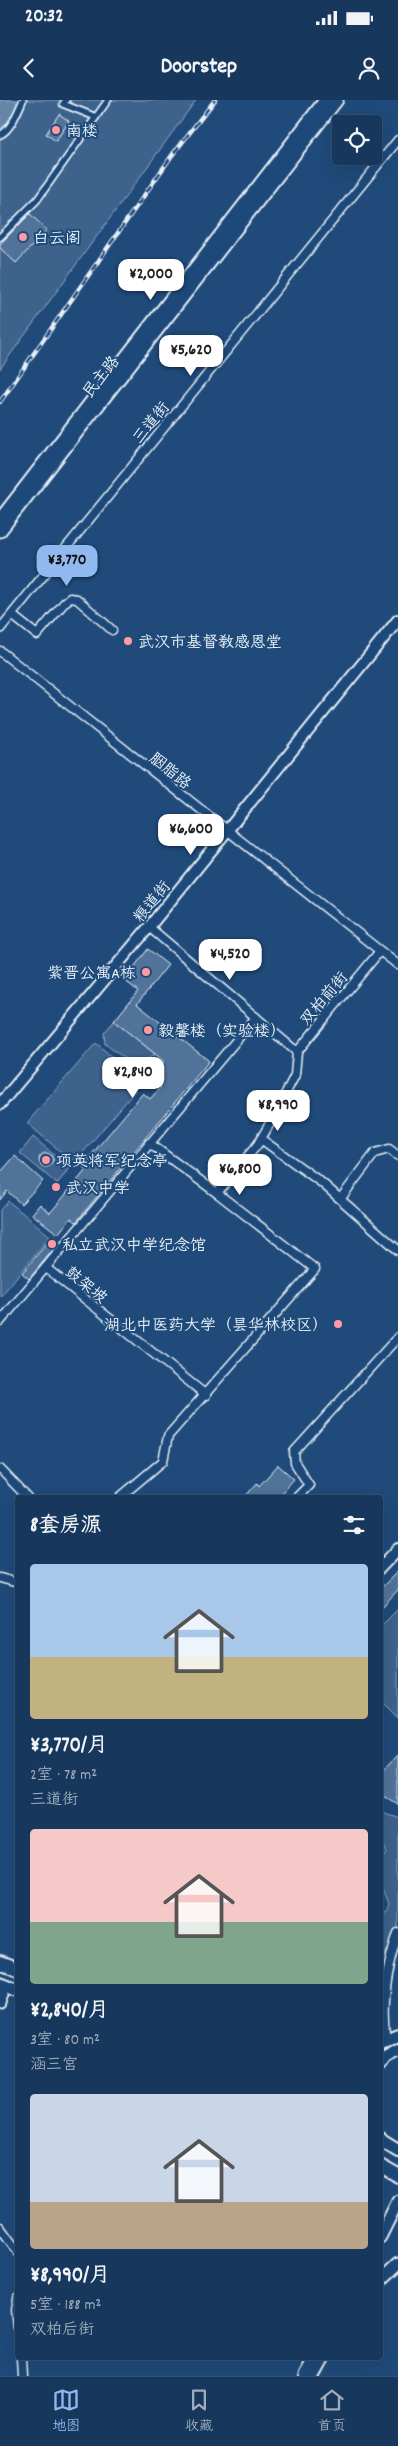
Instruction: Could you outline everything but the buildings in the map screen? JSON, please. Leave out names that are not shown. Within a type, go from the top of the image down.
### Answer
[{"type":"main road","name":"民主路","points":[[0,519],[325,100]]},
{"type":"main road","name":"民主路","points":[[0,531],[337,100]]},
{"type":"main road","points":[[0,1962],[15,1968]]},
{"type":"main road","points":[[0,2003],[6,1987]]},
{"type":"main road","points":[[383,2040],[398,2035]]},
{"type":"main road","points":[[383,2060],[398,2050]]},
{"type":"main road","points":[[383,2141],[398,2150]]},
{"type":"main road","points":[[383,2168],[398,2176]]},
{"type":"main road","points":[[383,2231],[398,2201]]},
{"type":"main road","points":[[383,2278],[398,2264]]},
{"type":"main road","points":[[305,2376],[313,2360]]},
{"type":"main road","points":[[314,2376],[323,2360]]},
{"type":"street","points":[[0,135],[9,125],[22,100]]},
{"type":"street","points":[[66,100],[63,104],[96,117]]},
{"type":"street","points":[[0,238],[37,200],[108,100]]},
{"type":"street","name":"三道街","points":[[0,629],[398,140]]},
{"type":"street","points":[[12,614],[37,635],[65,602],[70,598],[77,599],[112,630]]},
{"type":"street","name":"粮道街","points":[[0,1104],[149,927],[398,620]]},
{"type":"street","name":"胭脂路","points":[[0,651],[398,965]]},
{"type":"street","points":[[149,927],[256,1016],[296,1052],[295,1075],[261,1139],[217,1193]]},
{"type":"street","name":"双柏前街","points":[[296,1052],[380,951]]},
{"type":"street","points":[[0,1322],[256,1016]]},
{"type":"street","points":[[261,1139],[340,1198],[398,1250]]},
{"type":"street","points":[[123,1495],[163,1461],[168,1436],[315,1270],[217,1193],[149,1143]]},
{"type":"street","points":[[340,1198],[375,1152],[389,1149],[398,1156]]},
{"type":"street","name":"鼓架坡","points":[[46,1268],[206,1395]]},
{"type":"street","points":[[299,1495],[309,1485],[295,1463],[294,1452],[398,1337]]},
{"type":"street","points":[[0,1469],[25,1495]]},
{"type":"street","points":[[383,1565],[398,1549]]},
{"type":"street","points":[[0,1578],[15,1582]]},
{"type":"street","points":[[383,2040],[385,1987],[398,1933]]},
{"type":"street","points":[[0,2227],[15,2248]]},
{"type":"street","points":[[21,2360],[22,2376]]},
{"type":"shaded area","points":[[0,100],[196,100],[0,369]]},
{"type":"shaded area","points":[[0,100],[16,100],[16,108],[7,123],[0,129]]},
{"type":"shaded area","points":[[114,1021],[155,1054],[148,1059],[135,1062],[105,1044],[104,1033]]},
{"type":"shaded area","points":[[96,1043],[142,1083],[74,1163],[27,1123]]},
{"type":"shaded area","points":[[33,1137],[70,1168],[57,1184],[20,1153]]},
{"type":"shaded area","points":[[8,1201],[50,1236],[0,1297],[0,1210]]},
{"type":"shaded area","points":[[398,1609],[398,1718],[383,1703],[383,1624]]},
{"type":"shaded area","points":[[383,1812],[398,1817],[398,1930],[383,1958],[383,1919],[389,1904],[383,1889],[383,1856],[387,1848],[383,1842]]},
{"type":"railway","points":[[0,402],[173,154],[215,100]]},
{"type":"place","name":"南楼","points":[[56,130]]},
{"type":"place","name":"白云阁","points":[[23,237]]},
{"type":"place","name":"武汉市基督教感恩堂","points":[[128,641]]},
{"type":"place","name":"紫晋公寓A栋","points":[[146,972]]},
{"type":"place","name":"毅馨楼（实验楼）","points":[[148,1030]]},
{"type":"place","name":"项英将军纪念亭","points":[[46,1160]]},
{"type":"place","name":"武汉中学","points":[[56,1187]]},
{"type":"place","name":"私立武汉中学纪念馆","points":[[52,1244]]},
{"type":"place","name":"湖北中医药大学（昙华林校区）","points":[[338,1324]]}]
